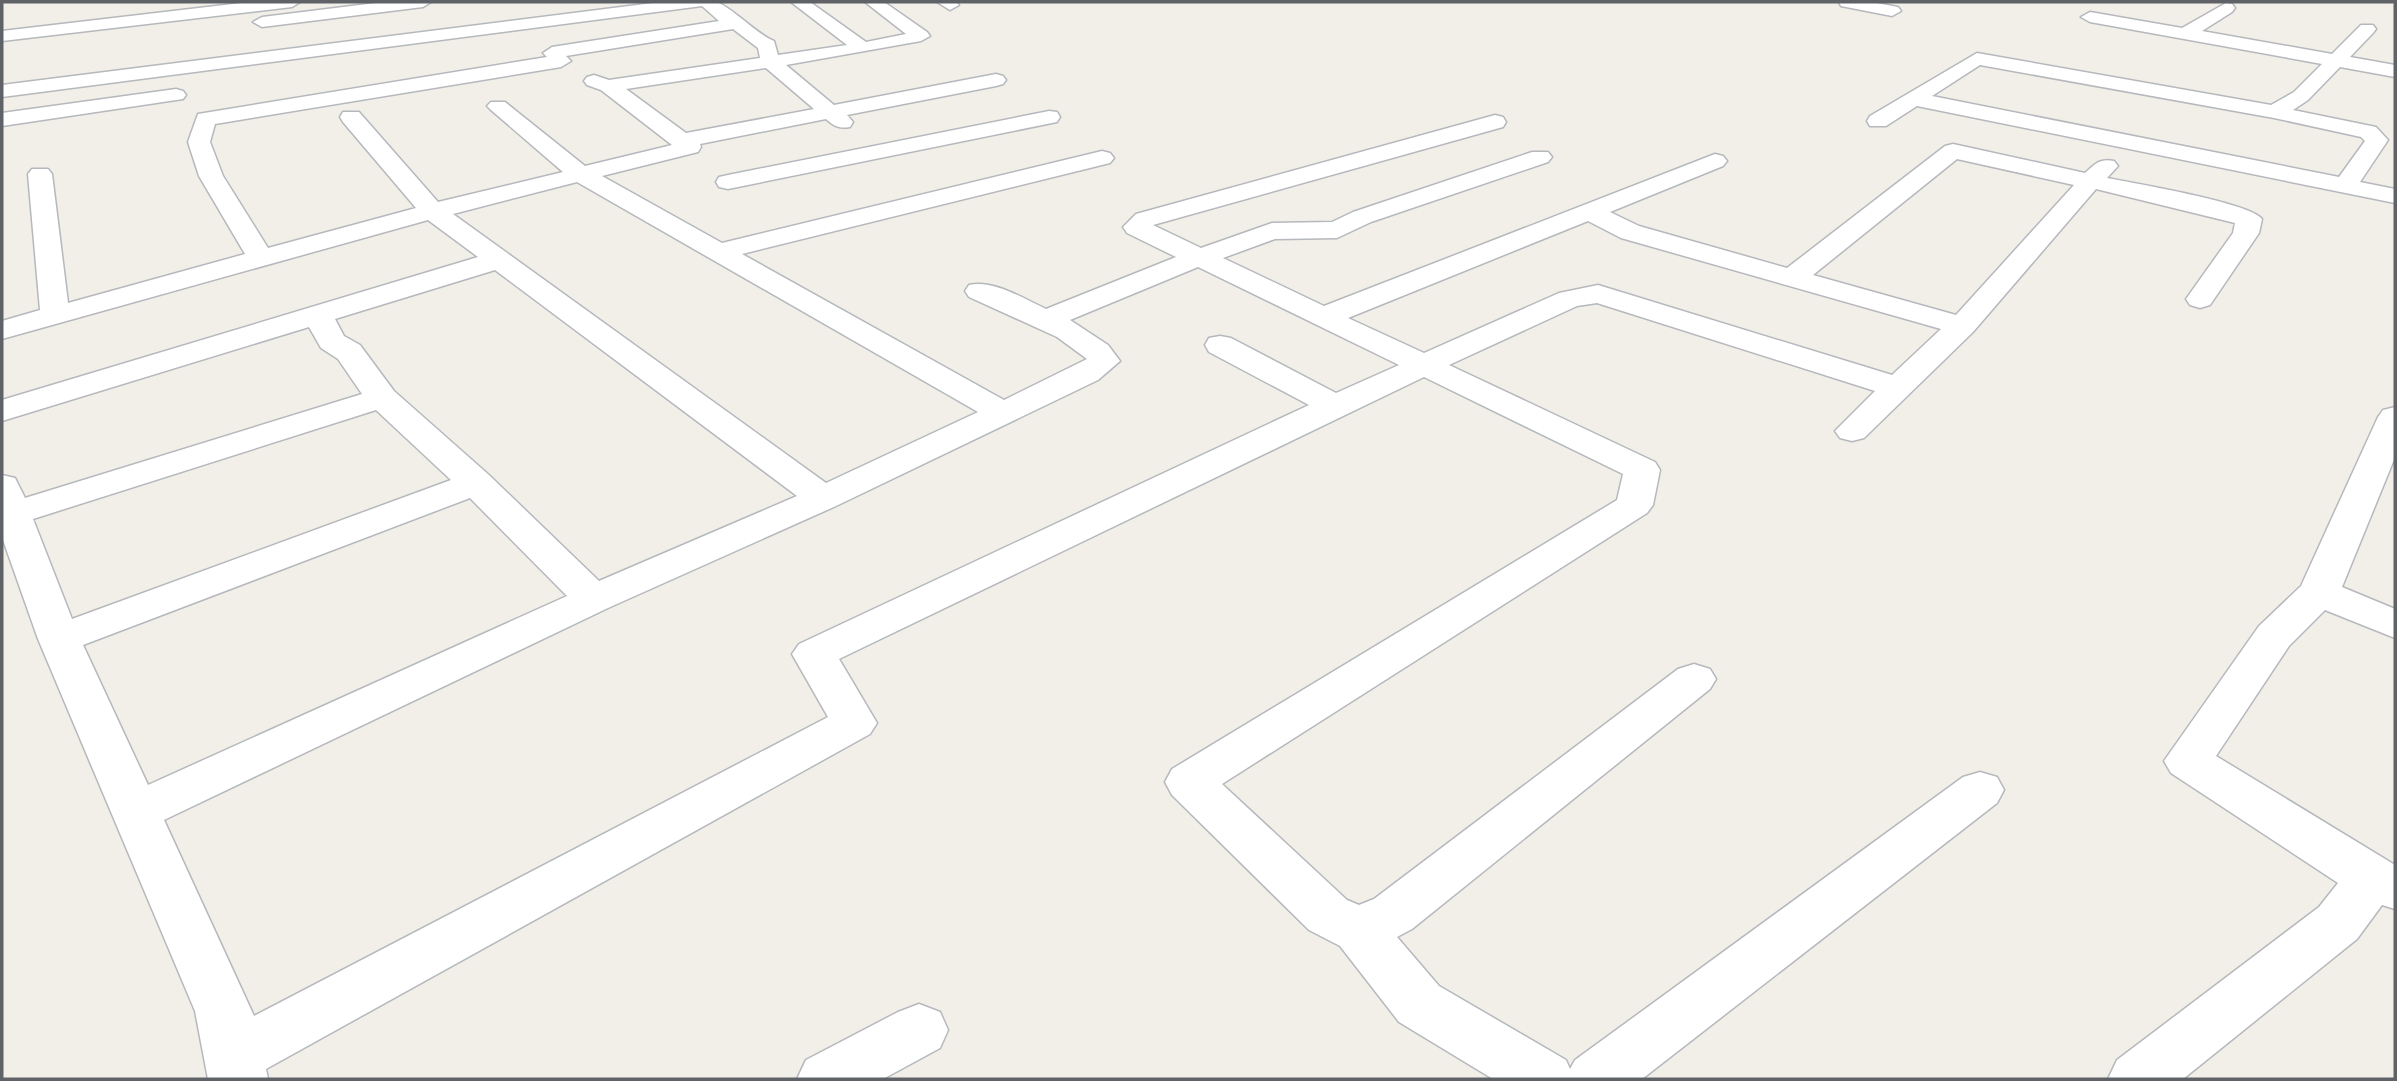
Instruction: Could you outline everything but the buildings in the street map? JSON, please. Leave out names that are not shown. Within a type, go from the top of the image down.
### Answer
[{"type":"street","points":[[2,36],[74,21],[292,2]]},
{"type":"street","points":[[206,29],[424,2]]},
{"type":"street","points":[[2,91],[699,2]]},
{"type":"street","points":[[707,2],[734,24],[744,27],[759,42],[767,45],[770,62],[829,113],[883,151]]},
{"type":"street","points":[[799,2],[863,48]]},
{"type":"street","points":[[608,86],[863,48],[921,36],[873,2]]},
{"type":"street","points":[[1847,2],[1892,11]]},
{"type":"street","points":[[2,330],[432,211],[690,147],[608,86],[579,77],[495,6]]},
{"type":"street","points":[[2185,34],[2226,8]]},
{"type":"street","points":[[251,37],[441,13]]},
{"type":"street","points":[[2090,17],[2395,71]]},
{"type":"street","points":[[47,85],[62,56],[74,21]]},
{"type":"street","points":[[261,258],[211,176],[200,142],[206,119],[734,24]]},
{"type":"street","points":[[2274,112],[2301,96],[2367,29]]},
{"type":"street","points":[[1878,121],[1978,59],[2274,112],[2368,132],[2377,140],[2345,186]]},
{"type":"street","points":[[427,104],[579,77]]},
{"type":"street","points":[[682,141],[996,80]]},
{"type":"street","points":[[2,120],[195,92]]},
{"type":"street","points":[[1914,99],[2395,196]]},
{"type":"street","points":[[498,106],[580,174],[1004,413]]},
{"type":"street","points":[[351,117],[432,211],[823,498]]},
{"type":"street","points":[[728,182],[1049,117]]},
{"type":"street","points":[[1495,122],[1145,219],[1136,227],[1643,470],[1634,505],[1189,782],[1328,915],[1359,930],[1419,1004],[1545,1079]]},
{"type":"street","points":[[200,142],[225,139]]},
{"type":"street","points":[[1852,431],[1962,326],[2090,181],[2131,144]]},
{"type":"street","points":[[1793,277],[1953,151],[2218,209],[2249,219],[2246,233],[2200,299]]},
{"type":"street","points":[[1046,318],[1120,290],[1141,279],[1272,231],[1337,230],[1362,217],[1540,157]]},
{"type":"street","points":[[719,252],[1102,158]]},
{"type":"street","points":[[1326,316],[1715,161]]},
{"type":"street","points":[[40,174],[55,315]]},
{"type":"street","points":[[1591,212],[1630,232],[1962,326]]},
{"type":"street","points":[[2,411],[498,260]]},
{"type":"street","points":[[136,812],[594,599],[823,498],[1087,373],[1104,361],[1095,349],[1046,318],[1027,314],[979,291]]},
{"type":"street","points":[[382,398],[7,500],[60,639],[224,1011],[235,1068],[854,723],[814,654],[1422,365],[1569,299],[1598,294],[1897,387]]},
{"type":"street","points":[[319,316],[332,342],[349,352],[382,398],[476,483],[594,599]]},
{"type":"street","points":[[1220,345],[1335,406]]},
{"type":"street","points":[[2138,1079],[2338,923],[2384,883],[2188,761],[2274,636],[2319,592],[2395,417]]},
{"type":"street","points":[[60,639],[476,483]]},
{"type":"street","points":[[2319,592],[2395,625]]},
{"type":"street","points":[[1359,930],[1393,914],[1694,679]]},
{"type":"street","points":[[1596,1079],[1980,790]]},
{"type":"street","points":[[827,1079],[919,1030]]}]
